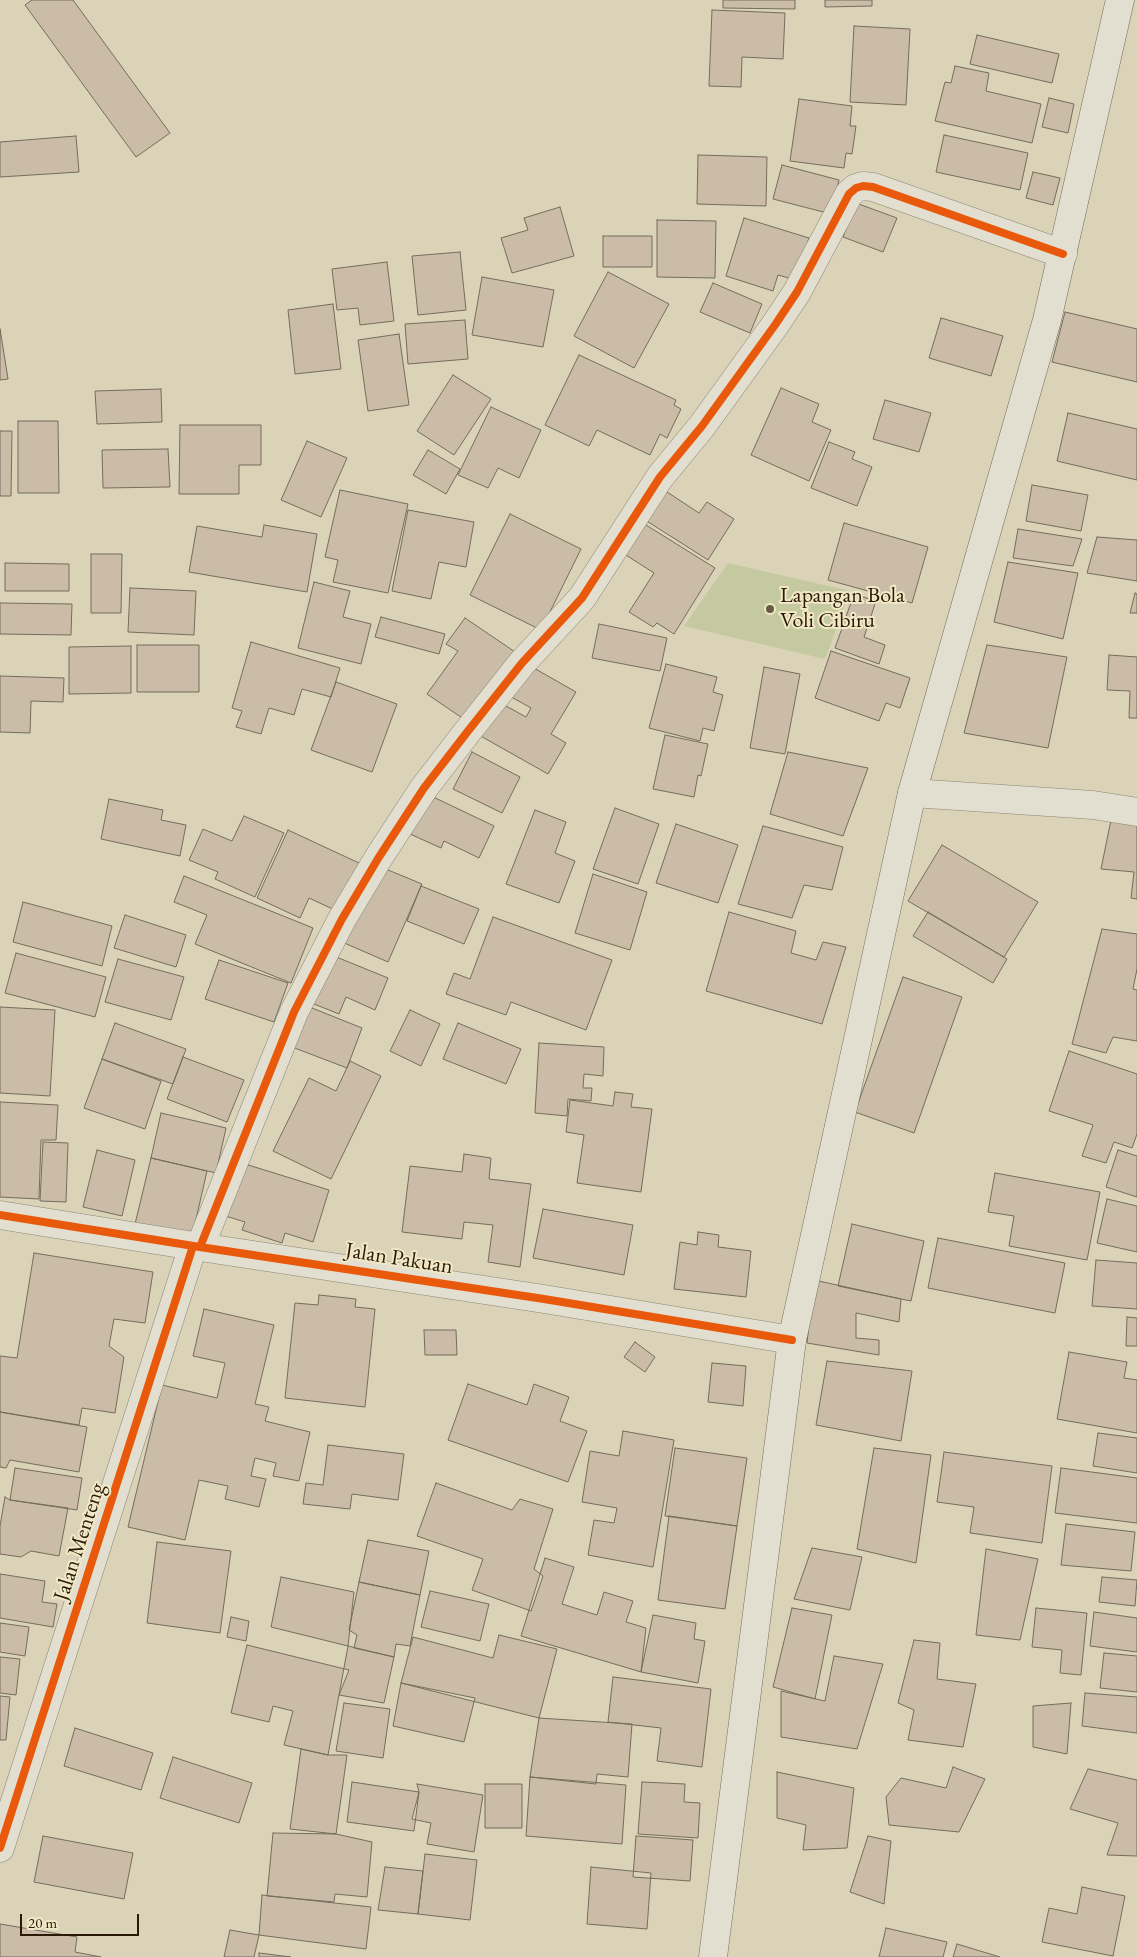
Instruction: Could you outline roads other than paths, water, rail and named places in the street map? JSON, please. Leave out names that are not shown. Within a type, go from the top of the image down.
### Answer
[{"type":"street","points":[[713,1957],[792,1340],[912,793],[1048,320],[1120,0]]},
{"type":"street","name":"Jalan Menteng","points":[[0,1848],[196,1247],[294,1012],[338,927],[379,857],[424,788],[522,663],[582,598],[660,477],[702,426],[775,325],[797,292],[849,194],[856,188],[863,186],[873,187],[1063,254]]},
{"type":"street","points":[[912,793],[1093,804],[1137,812]]},
{"type":"street","name":"Jalan Pakuan","points":[[0,1215],[196,1247],[544,1299],[792,1340]]},
{"type":"place","name":"Lapangan Bola Voli Cibiru","points":[[770,609]]}]
